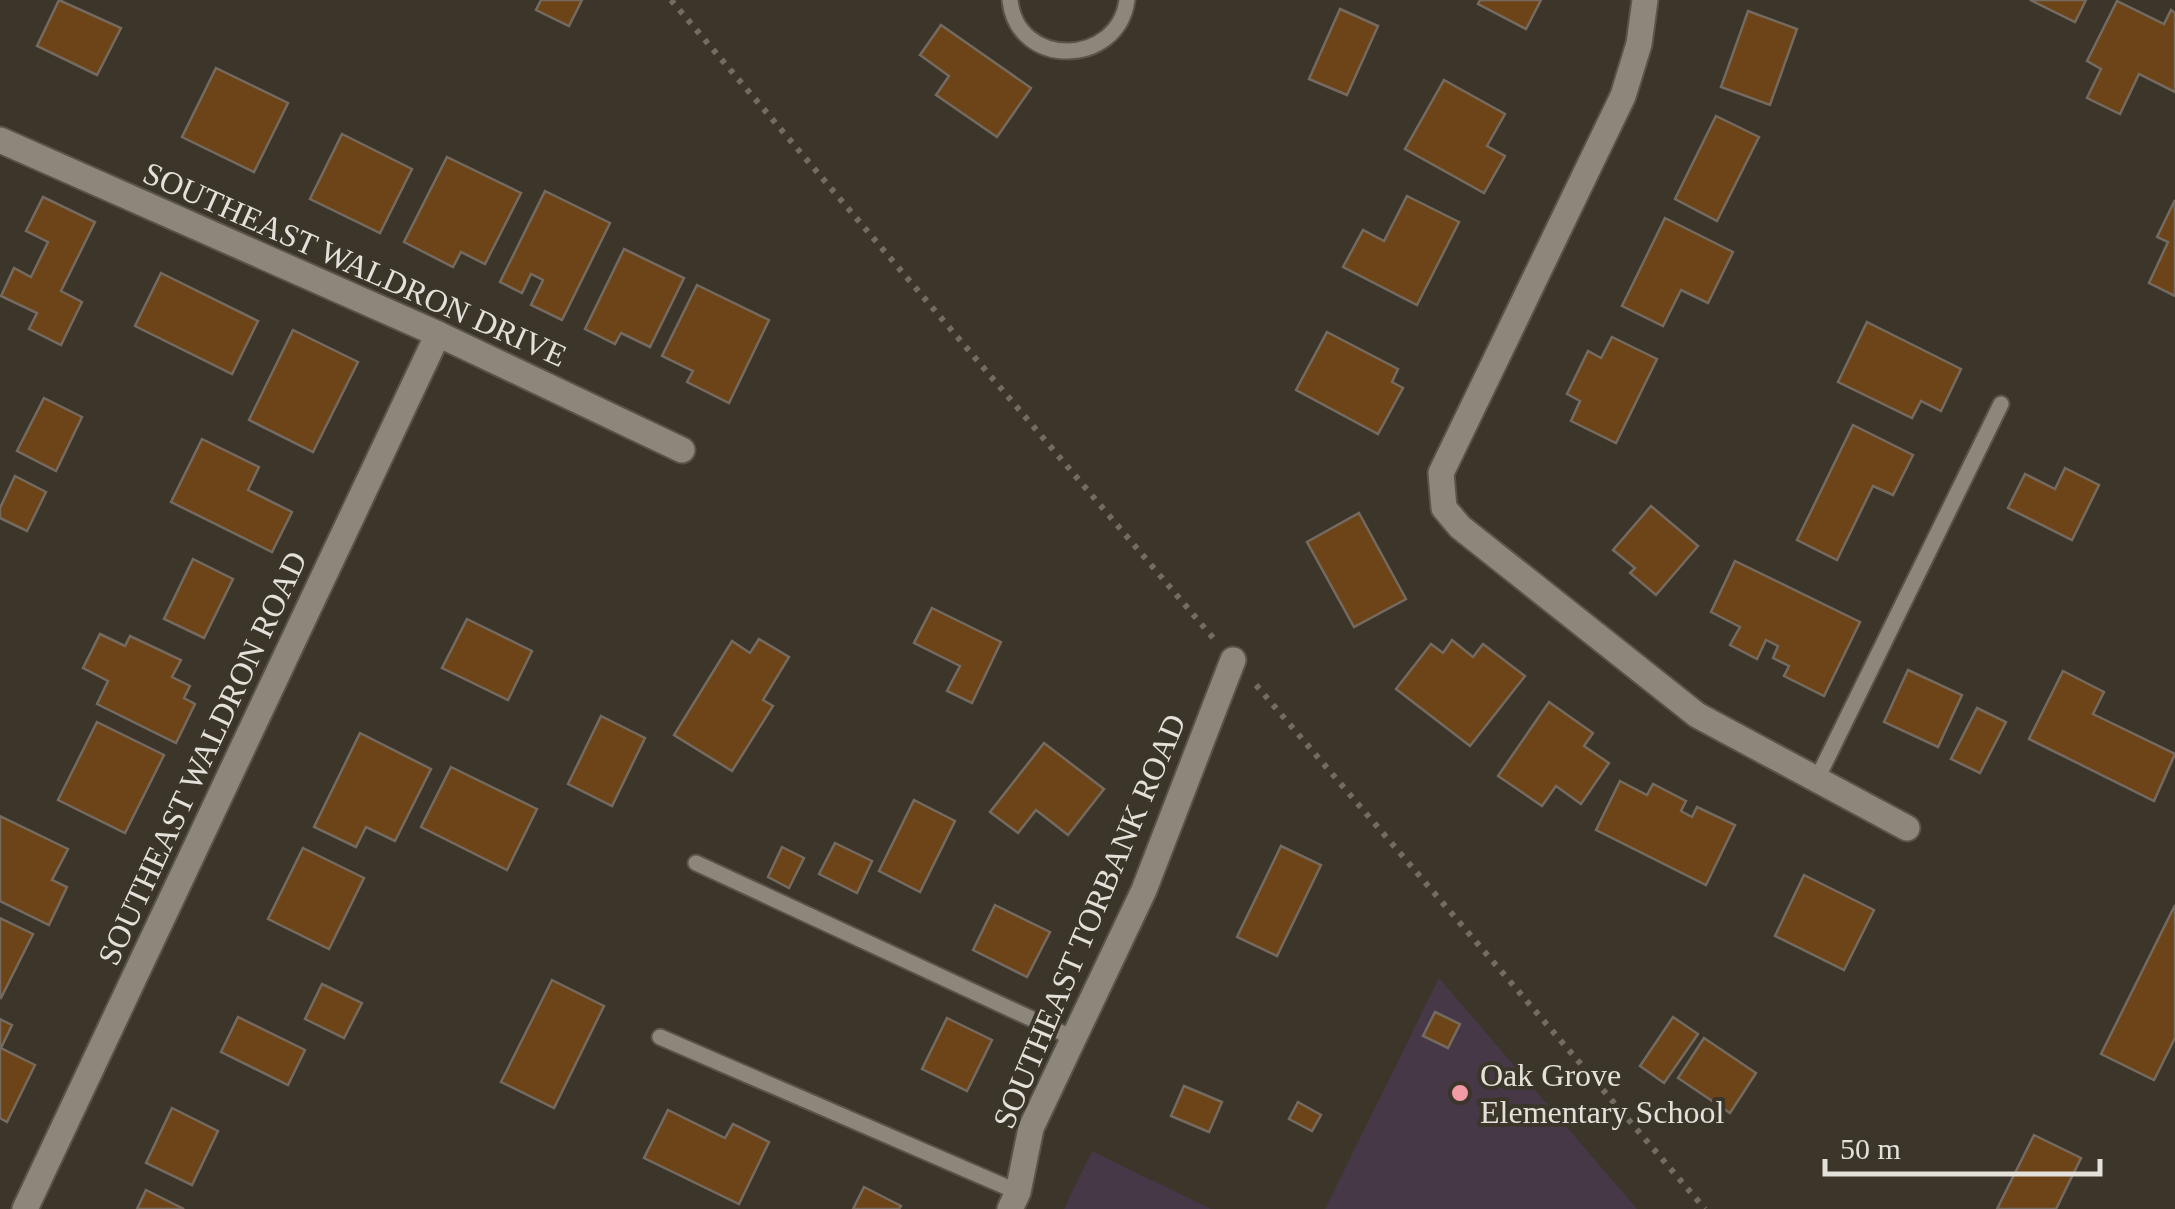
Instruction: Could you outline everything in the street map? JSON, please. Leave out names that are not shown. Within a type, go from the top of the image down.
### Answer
[{"type":"street","points":[[1644,0],[1639,44],[1623,96],[1441,473],[1444,508],[1460,526],[1697,716],[1907,828]]},
{"type":"street","name":"SOUTHEAST WALDRON DRIVE","points":[[0,140],[438,334],[682,450]]},
{"type":"street","name":"SOUTHEAST WALDRON ROAD","points":[[26,1209],[438,334]]},
{"type":"street","name":"SOUTHEAST TORBANK ROAD","points":[[1014,1201],[1031,1128],[1144,890],[1233,660]]},
{"type":"lane","points":[[1010,0],[1019,26],[1031,40],[1067,53],[1103,42],[1116,28],[1127,0]]},
{"type":"lane","points":[[1816,781],[2001,404]]},
{"type":"lane","points":[[696,863],[1073,1038]]},
{"type":"lane","points":[[660,1037],[1014,1201]]},
{"type":"path","points":[[670,0],[1706,1209]]},
{"type":"shaded area","name":"Oak Grove Elementary School","points":[[1439,978],[1637,1209],[1325,1209]]},
{"type":"shaded area","points":[[1092,1151],[1211,1209],[1064,1209]]},
{"type":"building","points":[[59,0],[121,28],[97,75],[37,46]]},
{"type":"building","points":[[541,0],[582,0],[569,26],[536,10]]},
{"type":"building","points":[[1480,0],[1541,0],[1526,29],[1478,4]]},
{"type":"building","points":[[2030,0],[2086,0],[2075,22]]},
{"type":"building","points":[[2117,1],[2164,24],[2171,10],[2175,13],[2175,92],[2139,74],[2120,114],[2087,98],[2101,69],[2087,61]]},
{"type":"building","points":[[1340,9],[1378,26],[1347,95],[1309,79]]},
{"type":"building","points":[[1748,11],[1797,29],[1770,105],[1721,87]]},
{"type":"building","points":[[941,25],[1031,88],[997,137],[936,95],[949,76],[920,55]]},
{"type":"building","points":[[216,68],[288,103],[254,172],[182,137]]},
{"type":"building","points":[[1444,80],[1505,114],[1487,146],[1505,156],[1484,193],[1405,149]]},
{"type":"building","points":[[1716,116],[1759,137],[1717,221],[1675,199]]},
{"type":"building","points":[[342,134],[412,169],[380,233],[310,199]]},
{"type":"building","points":[[447,157],[521,193],[485,264],[461,252],[453,267],[404,242]]},
{"type":"building","points":[[545,191],[610,223],[562,320],[531,305],[543,280],[531,274],[522,293],[500,282]]},
{"type":"building","points":[[1407,196],[1459,222],[1417,305],[1343,267],[1363,230],[1384,241]]},
{"type":"building","points":[[43,197],[95,222],[61,291],[82,302],[61,345],[29,329],[37,313],[1,296],[14,268],[31,277],[48,242],[26,231]]},
{"type":"building","points":[[2175,200],[2175,296],[2149,283],[2168,242],[2157,237]]},
{"type":"building","points":[[1665,218],[1733,252],[1708,303],[1681,290],[1663,326],[1622,306]]},
{"type":"building","points":[[624,249],[684,278],[650,347],[621,333],[615,344],[585,329]]},
{"type":"building","points":[[161,273],[258,321],[232,374],[135,326]]},
{"type":"building","points":[[697,285],[769,320],[729,403],[687,382],[693,371],[662,356]]},
{"type":"building","points":[[1867,322],[1961,369],[1941,411],[1921,401],[1912,418],[1838,382]]},
{"type":"building","points":[[293,330],[358,362],[313,452],[249,420]]},
{"type":"building","points":[[1327,332],[1398,369],[1392,382],[1403,388],[1378,434],[1296,390]]},
{"type":"building","points":[[1612,337],[1657,359],[1616,443],[1571,421],[1580,401],[1567,394],[1588,351],[1601,358]]},
{"type":"building","points":[[44,398],[82,417],[56,471],[17,451]]},
{"type":"building","points":[[1853,425],[1913,455],[1893,495],[1873,486],[1837,560],[1797,540]]},
{"type":"building","points":[[202,439],[259,467],[248,490],[292,512],[272,552],[171,502]]},
{"type":"building","points":[[2065,468],[2099,485],[2072,540],[2008,508],[2025,474],[2055,489]]},
{"type":"building","points":[[15,476],[46,492],[27,531],[0,518],[0,508]]},
{"type":"building","points":[[1651,506],[1698,546],[1656,595],[1630,573],[1635,568],[1613,550]]},
{"type":"building","points":[[1359,513],[1406,599],[1354,627],[1307,542]]},
{"type":"building","points":[[193,559],[233,579],[204,638],[164,619]]},
{"type":"building","points":[[1735,561],[1860,622],[1824,696],[1784,676],[1789,666],[1773,658],[1778,646],[1766,640],[1757,659],[1730,645],[1740,627],[1711,612]]},
{"type":"building","points":[[932,608],[1001,642],[972,703],[947,691],[960,666],[914,643]]},
{"type":"building","points":[[467,619],[532,651],[508,700],[442,668]]},
{"type":"building","points":[[100,634],[125,646],[130,636],[181,660],[172,677],[190,686],[184,698],[195,704],[176,743],[97,704],[108,681],[83,668]]},
{"type":"building","points":[[759,639],[789,657],[763,700],[773,706],[732,771],[674,735],[732,641],[750,653]]},
{"type":"building","points":[[1452,640],[1473,657],[1483,644],[1525,676],[1470,746],[1396,689],[1431,644],[1443,653]]},
{"type":"building","points":[[1908,670],[1962,695],[1938,747],[1884,722]]},
{"type":"building","points":[[2063,671],[2104,692],[2093,714],[2175,754],[2154,801],[2029,739]]},
{"type":"building","points":[[1549,702],[1593,733],[1584,746],[1609,763],[1581,804],[1556,786],[1542,806],[1498,776]]},
{"type":"building","points":[[1977,708],[2006,722],[1980,773],[1951,759]]},
{"type":"building","points":[[601,716],[645,738],[612,806],[568,784]]},
{"type":"building","points":[[97,722],[164,755],[125,833],[58,800]]},
{"type":"building","points":[[360,733],[431,769],[395,841],[366,827],[356,847],[314,827]]},
{"type":"building","points":[[1044,743],[1104,789],[1068,835],[1036,810],[1018,833],[990,812]]},
{"type":"building","points":[[451,767],[537,809],[507,870],[421,827]]},
{"type":"building","points":[[1620,781],[1647,795],[1653,784],[1686,801],[1681,811],[1692,817],[1697,807],[1735,825],[1706,885],[1596,830]]},
{"type":"building","points":[[914,800],[955,821],[920,892],[879,871]]},
{"type":"building","points":[[0,816],[68,849],[52,880],[67,887],[49,925],[0,901]]},
{"type":"building","points":[[835,843],[872,861],[857,893],[819,874]]},
{"type":"building","points":[[1281,846],[1321,865],[1277,956],[1237,937]]},
{"type":"building","points":[[782,847],[804,858],[789,888],[768,877]]},
{"type":"building","points":[[303,848],[364,878],[329,949],[268,919]]},
{"type":"building","points":[[1804,875],[1874,910],[1844,970],[1775,936]]},
{"type":"building","points":[[995,905],[1050,932],[1027,977],[973,950]]},
{"type":"building","points":[[2175,905],[2175,1038],[2154,1080],[2101,1054]]},
{"type":"building","points":[[0,918],[33,934],[1,998],[0,997]]},
{"type":"building","points":[[552,980],[604,1006],[554,1108],[501,1082]]},
{"type":"building","points":[[322,984],[362,1003],[344,1038],[305,1019]]},
{"type":"building","points":[[1435,1012],[1460,1024],[1448,1048],[1423,1036]]},
{"type":"building","points":[[238,1017],[305,1050],[288,1085],[221,1052]]},
{"type":"building","points":[[1673,1017],[1698,1034],[1664,1083],[1640,1066]]},
{"type":"building","points":[[947,1018],[992,1040],[967,1091],[922,1069]]},
{"type":"building","points":[[0,1019],[12,1025],[1,1048],[35,1065],[7,1122],[0,1118]]},
{"type":"building","points":[[1704,1038],[1756,1073],[1730,1113],[1678,1078]]},
{"type":"building","points":[[1184,1086],[1222,1102],[1209,1132],[1171,1116]]},
{"type":"building","points":[[1298,1102],[1321,1115],[1312,1131],[1289,1119]]},
{"type":"building","points":[[172,1108],[218,1131],[192,1185],[146,1163]]},
{"type":"building","points":[[668,1110],[725,1138],[733,1124],[769,1142],[739,1204],[644,1158]]},
{"type":"building","points":[[2034,1135],[2081,1158],[2056,1209],[1997,1209]]},
{"type":"building","points":[[864,1187],[901,1206],[853,1209]]},
{"type":"building","points":[[146,1190],[184,1209],[137,1209]]},
{"type":"place","name":"Oak Grove Elementary School","points":[[1460,1093]]}]
